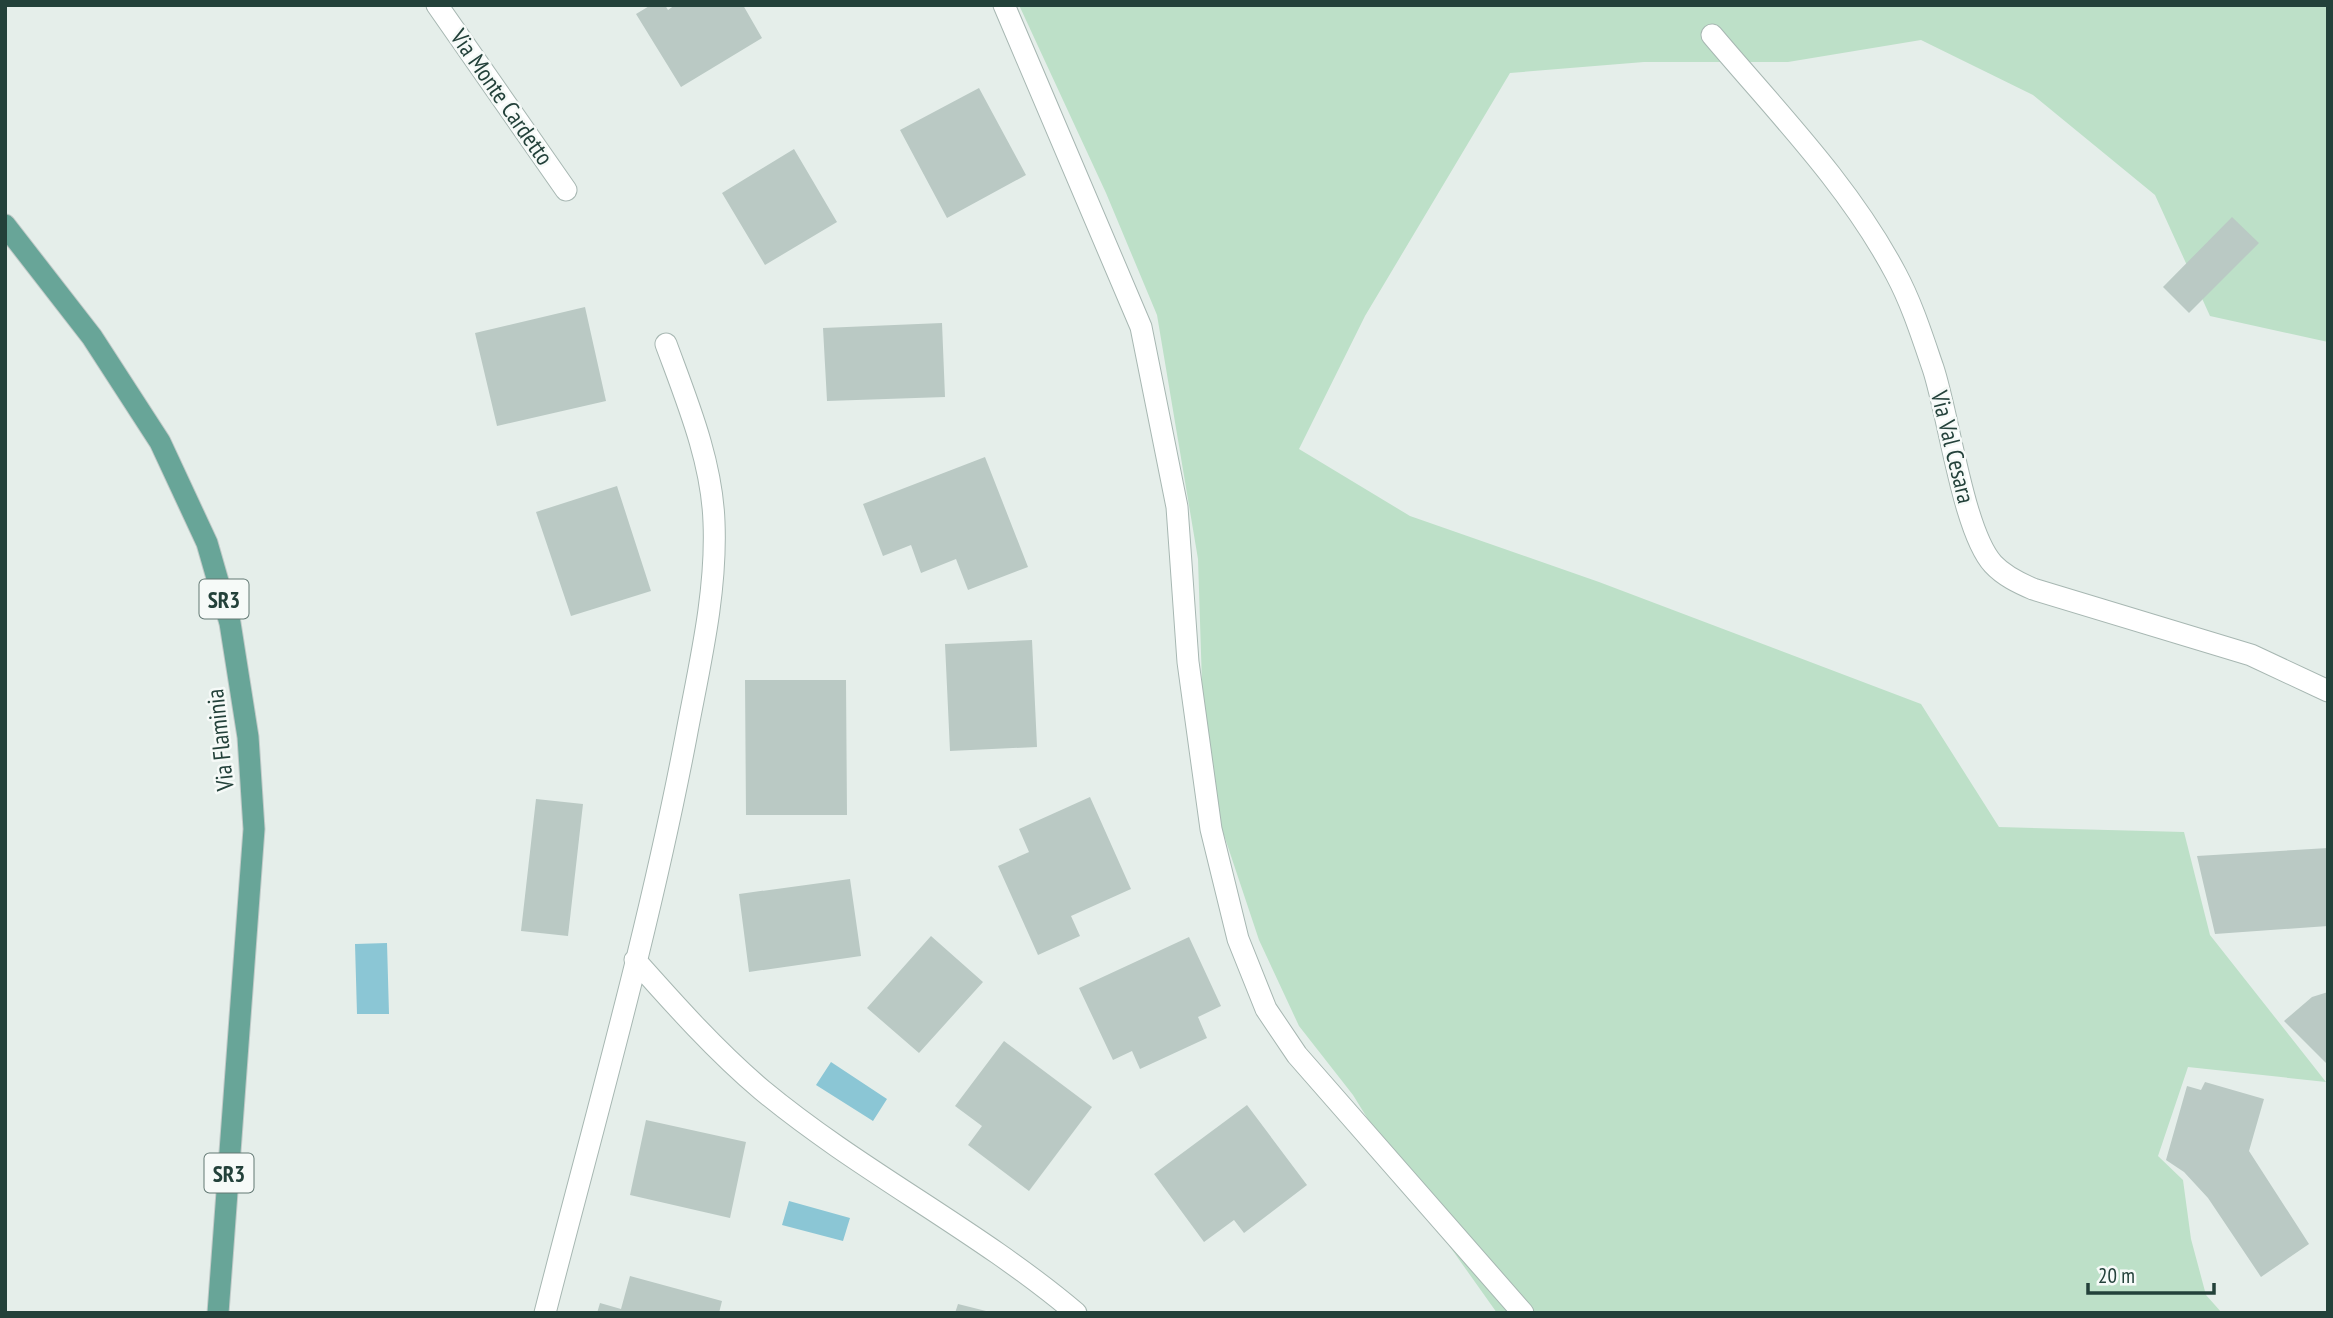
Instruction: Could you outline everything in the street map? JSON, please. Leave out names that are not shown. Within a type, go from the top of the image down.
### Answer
[{"type":"main road","name":"Via Flaminia","points":[[5,225],[105,355],[160,442],[207,543],[230,623],[248,737],[254,829],[218,1313]]},
{"type":"street","name":"Via Monte Cardetto","points":[[437,5],[566,190]]},
{"type":"street","points":[[1004,5],[1141,327],[1177,507],[1188,662],[1210,829],[1238,939],[1266,1009],[1297,1055],[1523,1313]]},
{"type":"street","name":"Via Val Cesara","points":[[1712,35],[1842,189],[1896,274],[1913,308],[1934,372],[1974,527],[1993,565],[2017,582],[2033,589],[2251,655],[2328,691]]},
{"type":"street","points":[[545,1313],[635,960],[681,760],[709,598],[714,543],[712,500],[702,453],[666,344]]},
{"type":"street","points":[[635,960],[713,1045],[762,1090],[997,1251],[1076,1313]]},
{"type":"green space","points":[[1019,5],[2328,5],[2328,342],[2210,316],[2155,195],[2033,95],[1921,40],[1788,62],[1644,62],[1510,73],[1365,316],[1299,449],[1410,516],[1599,582],[1921,704],[1999,827],[2184,832],[2210,935],[2326,1082],[2188,1067],[2158,1156],[2183,1180],[2191,1239],[2206,1295],[2222,1313],[1497,1313],[1426,1213],[1353,1095],[1299,1026],[1259,940],[1217,814],[1203,715],[1198,559],[1157,315],[1106,193]]},
{"type":"water","points":[[387,943],[389,1014],[357,1014],[355,944]]},
{"type":"water","points":[[831,1062],[887,1099],[873,1121],[816,1085]]},
{"type":"water","points":[[789,1201],[850,1218],[843,1241],[782,1225]]},
{"type":"building","points":[[651,5],[665,5],[668,10],[675,5],[743,5],[762,38],[681,87],[636,14]]},
{"type":"building","points":[[979,88],[1026,175],[947,218],[900,130]]},
{"type":"building","points":[[794,149],[837,222],[765,265],[722,193]]},
{"type":"building","points":[[2232,217],[2259,243],[2189,313],[2163,287]]},
{"type":"building","points":[[585,307],[606,401],[497,426],[475,333]]},
{"type":"building","points":[[942,323],[945,397],[827,401],[823,328]]},
{"type":"building","points":[[985,457],[1028,567],[968,590],[956,559],[921,573],[911,545],[883,556],[863,504]]},
{"type":"building","points":[[617,486],[651,591],[571,616],[536,512]]},
{"type":"building","points":[[1032,640],[1037,747],[950,751],[945,644]]},
{"type":"building","points":[[745,680],[846,680],[847,815],[746,815]]},
{"type":"building","points":[[1090,797],[1131,889],[1071,916],[1080,936],[1038,955],[998,866],[1029,852],[1019,829]]},
{"type":"building","points":[[536,799],[583,804],[568,936],[521,931]]},
{"type":"building","points":[[2328,848],[2328,926],[2215,934],[2197,856]]},
{"type":"building","points":[[850,879],[861,956],[749,972],[739,894]]},
{"type":"building","points":[[931,936],[983,982],[919,1053],[867,1008]]},
{"type":"building","points":[[1189,937],[1221,1006],[1198,1017],[1207,1038],[1140,1069],[1132,1051],[1113,1060],[1079,988]]},
{"type":"building","points":[[2328,992],[2328,1065],[2284,1021],[2312,997]]},
{"type":"building","points":[[1004,1041],[1092,1107],[1029,1191],[968,1145],[982,1126],[955,1106]]},
{"type":"building","points":[[2205,1082],[2264,1099],[2249,1151],[2309,1244],[2261,1277],[2208,1198],[2184,1172],[2166,1160],[2187,1086],[2201,1090]]},
{"type":"building","points":[[1247,1105],[1307,1185],[1244,1233],[1234,1220],[1204,1242],[1154,1174]]},
{"type":"building","points":[[646,1120],[746,1142],[730,1218],[630,1195]]},
{"type":"building","points":[[630,1276],[722,1301],[719,1313],[597,1313],[600,1303],[621,1309]]},
{"type":"building","points":[[958,1304],[990,1312],[990,1313],[955,1313]]}]
